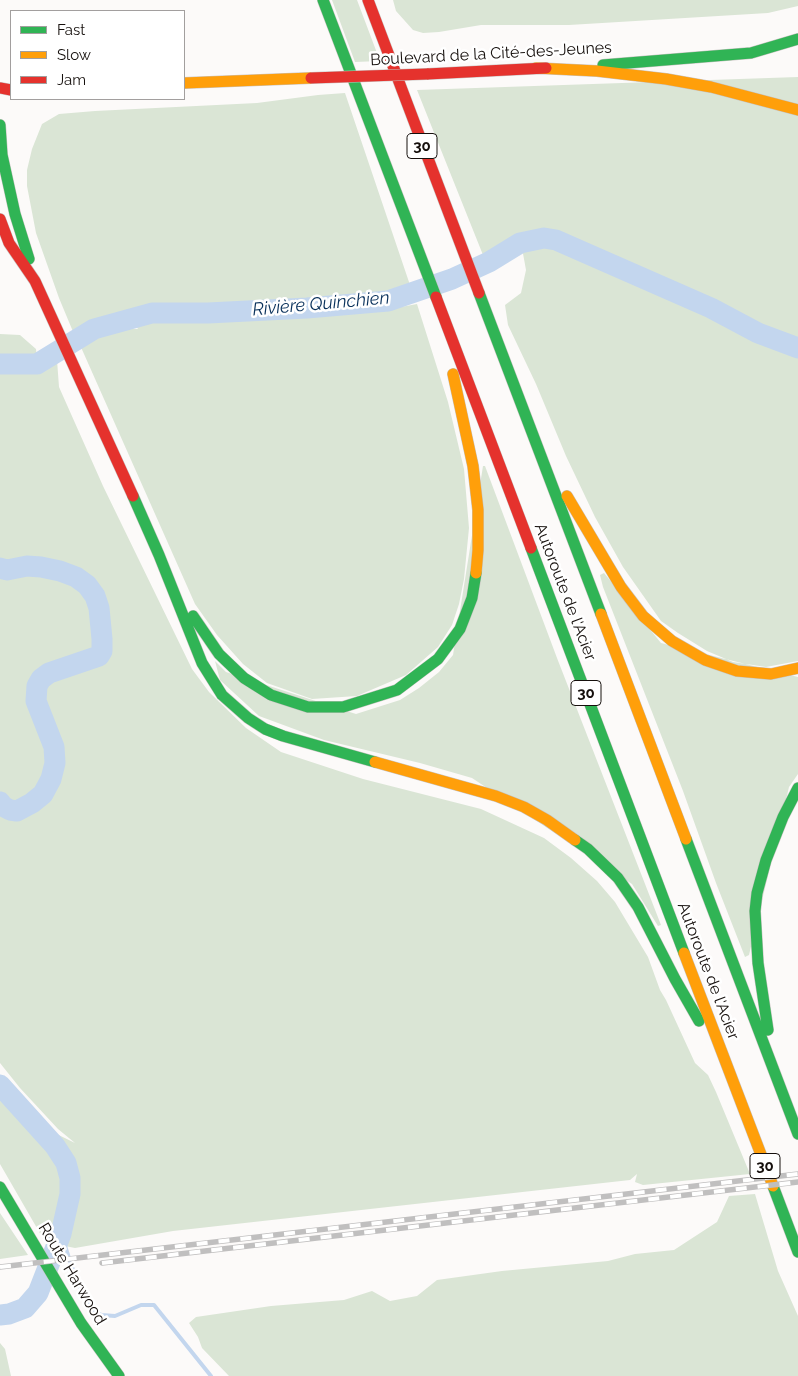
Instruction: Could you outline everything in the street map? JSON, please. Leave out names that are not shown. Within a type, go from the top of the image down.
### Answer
[{"type":"main road","name":"Autoroute de l'Acier","points":[[323,0],[798,1252]]},
{"type":"main road","name":"Autoroute de l'Acier","points":[[368,0],[798,1134]]},
{"type":"main road","name":"Boulevard de la Cité-des-Jeunes","points":[[185,83],[590,66],[751,53],[798,39]]},
{"type":"main road","points":[[536,68],[597,71],[692,84],[798,110]]},
{"type":"main road","points":[[0,125],[2,155],[15,214],[35,281],[159,555],[185,623],[209,675],[222,696],[248,718],[265,729],[299,741],[496,796],[524,807],[588,848],[618,878],[638,907],[675,979],[733,1080]]},
{"type":"main road","points":[[0,219],[9,243],[35,281]]},
{"type":"main road","points":[[159,555],[199,626],[219,654],[244,678],[271,695],[308,707],[343,707],[367,701],[396,690],[426,670],[438,659],[451,642],[460,629],[467,613],[474,589],[478,550],[478,510],[473,466],[437,301]]},
{"type":"main road","points":[[536,444],[610,571],[632,602],[656,628],[688,652],[718,666],[737,671],[772,674],[798,668]]},
{"type":"main road","points":[[774,1070],[758,963],[755,910],[757,893],[766,860],[783,817],[798,788]]},
{"type":"main road","name":"Route Harwood","points":[[0,1187],[81,1324],[118,1376]]},
{"type":"green space","points":[[332,0],[357,0],[380,61],[355,62]]},
{"type":"green space","points":[[393,0],[798,0],[798,6],[768,13],[569,25],[481,25],[423,33],[413,30],[396,11]]},
{"type":"green space","points":[[798,77],[798,661],[766,667],[733,662],[707,651],[678,633],[661,621],[623,567],[595,517],[566,456],[536,384],[508,325],[505,305],[521,293],[526,270],[520,237],[499,248],[485,260],[417,90]]},
{"type":"green space","points":[[345,93],[410,285],[392,293],[349,298],[340,315],[379,311],[417,304],[448,402],[464,469],[469,528],[464,579],[459,604],[452,625],[438,647],[406,675],[357,696],[312,699],[267,683],[243,664],[217,635],[195,604],[80,345],[99,331],[117,328],[138,329],[128,315],[116,317],[74,334],[36,233],[27,186],[27,170],[32,149],[42,124],[59,114],[257,103]]},
{"type":"green space","points":[[0,334],[20,335],[36,349],[38,370],[57,360],[59,387],[103,486],[192,669],[209,692],[246,728],[281,752],[363,779],[481,809],[544,838],[597,881],[615,902],[648,957],[660,990],[695,1063],[708,1075],[716,1092],[750,1174],[643,1185],[635,1182],[637,1174],[630,1180],[173,1231],[75,1248],[45,1242],[0,1164],[0,1095],[24,1118],[75,1143],[58,1129],[0,1063]]},
{"type":"green space","points":[[483,466],[485,466],[557,658],[661,925],[658,926],[632,884],[472,778],[420,763],[324,740],[259,716],[220,680],[215,661],[226,672],[356,714],[400,700],[439,672],[453,655]]},
{"type":"green space","points":[[604,573],[661,643],[798,677],[798,774],[789,787],[749,955],[745,957],[683,791],[603,587],[600,575]]},
{"type":"green space","points":[[755,1194],[778,1271],[798,1316],[798,1376],[229,1376],[202,1348],[198,1337],[189,1323],[196,1317],[271,1306],[344,1300],[372,1291],[390,1301],[417,1296],[437,1280],[502,1271],[608,1261],[635,1254],[674,1250],[717,1222],[729,1196]]},
{"type":"green space","points":[[0,1213],[28,1255],[0,1259]]},
{"type":"green space","points":[[0,1343],[5,1349],[11,1376],[0,1376]]},
{"type":"waterway","name":"Rivière Quinchien","points":[[0,364],[37,364],[94,329],[152,313],[208,313],[307,308],[388,301],[452,279],[489,262],[520,243],[544,238],[556,240],[711,308],[758,333],[798,348]]},
{"type":"waterway","name":"Rivière Quinchien","points":[[0,568],[7,570],[27,566],[41,567],[76,577],[87,585],[95,596],[99,608],[102,639],[102,651],[99,656],[49,673],[41,679],[37,686],[36,701],[54,747],[55,763],[51,779],[43,794],[32,803],[17,811],[10,810],[0,802]]},
{"type":"waterway","name":"Rivière Quinchien","points":[[0,1085],[55,1146],[66,1163],[70,1178],[70,1194],[61,1234],[38,1293],[25,1308],[0,1315]]},
{"type":"waterway","points":[[61,1234],[76,1279],[88,1303],[95,1311],[101,1315],[115,1316],[141,1305],[154,1305],[211,1376]]},
{"type":"railway","points":[[0,1267],[798,1174]]},
{"type":"railway","points":[[102,1263],[798,1182]]},
{"type":"traffic: fast","points":[[323,0],[436,297]]},
{"type":"traffic: fast","points":[[603,65],[751,53],[798,39]]},
{"type":"traffic: fast","points":[[0,125],[2,155],[15,214],[29,259]]},
{"type":"traffic: fast","points":[[479,293],[601,614]]},
{"type":"traffic: fast","points":[[133,496],[202,663],[222,695],[248,718],[265,729],[283,736],[375,762]]},
{"type":"traffic: fast","points":[[531,548],[684,953]]},
{"type":"traffic: fast","points":[[193,616],[219,654],[244,678],[271,695],[308,707],[343,707],[397,690],[438,659],[460,629],[472,598],[476,573]]},
{"type":"traffic: fast","points":[[768,1030],[758,963],[755,911],[757,893],[766,860],[783,817],[798,788]]},
{"type":"traffic: fast","points":[[686,839],[798,1134]]},
{"type":"traffic: fast","points":[[575,840],[588,849],[618,878],[638,907],[699,1021]]},
{"type":"traffic: fast","points":[[773,1186],[798,1252]]},
{"type":"traffic: fast","points":[[0,1187],[81,1323],[119,1376]]},
{"type":"traffic: slow","points":[[536,68],[597,71],[666,79],[711,87],[798,110]]},
{"type":"traffic: slow","points":[[185,83],[311,78]]},
{"type":"traffic: slow","points":[[453,374],[473,466],[478,510],[476,573]]},
{"type":"traffic: slow","points":[[567,496],[621,587],[643,616],[672,641],[705,660],[737,671],[771,674],[798,668]]},
{"type":"traffic: slow","points":[[601,614],[686,839]]},
{"type":"traffic: slow","points":[[375,762],[496,796],[524,807],[547,820],[575,840]]},
{"type":"traffic: slow","points":[[684,953],[773,1186]]},
{"type":"traffic: jam","points":[[368,0],[479,293]]},
{"type":"traffic: jam","points":[[427,74],[546,68]]},
{"type":"traffic: jam","points":[[311,78],[427,74]]},
{"type":"traffic: jam","points":[[0,88],[10,90]]},
{"type":"traffic: jam","points":[[0,219],[9,243],[35,281],[133,496]]},
{"type":"traffic: jam","points":[[436,297],[531,548]]}]
